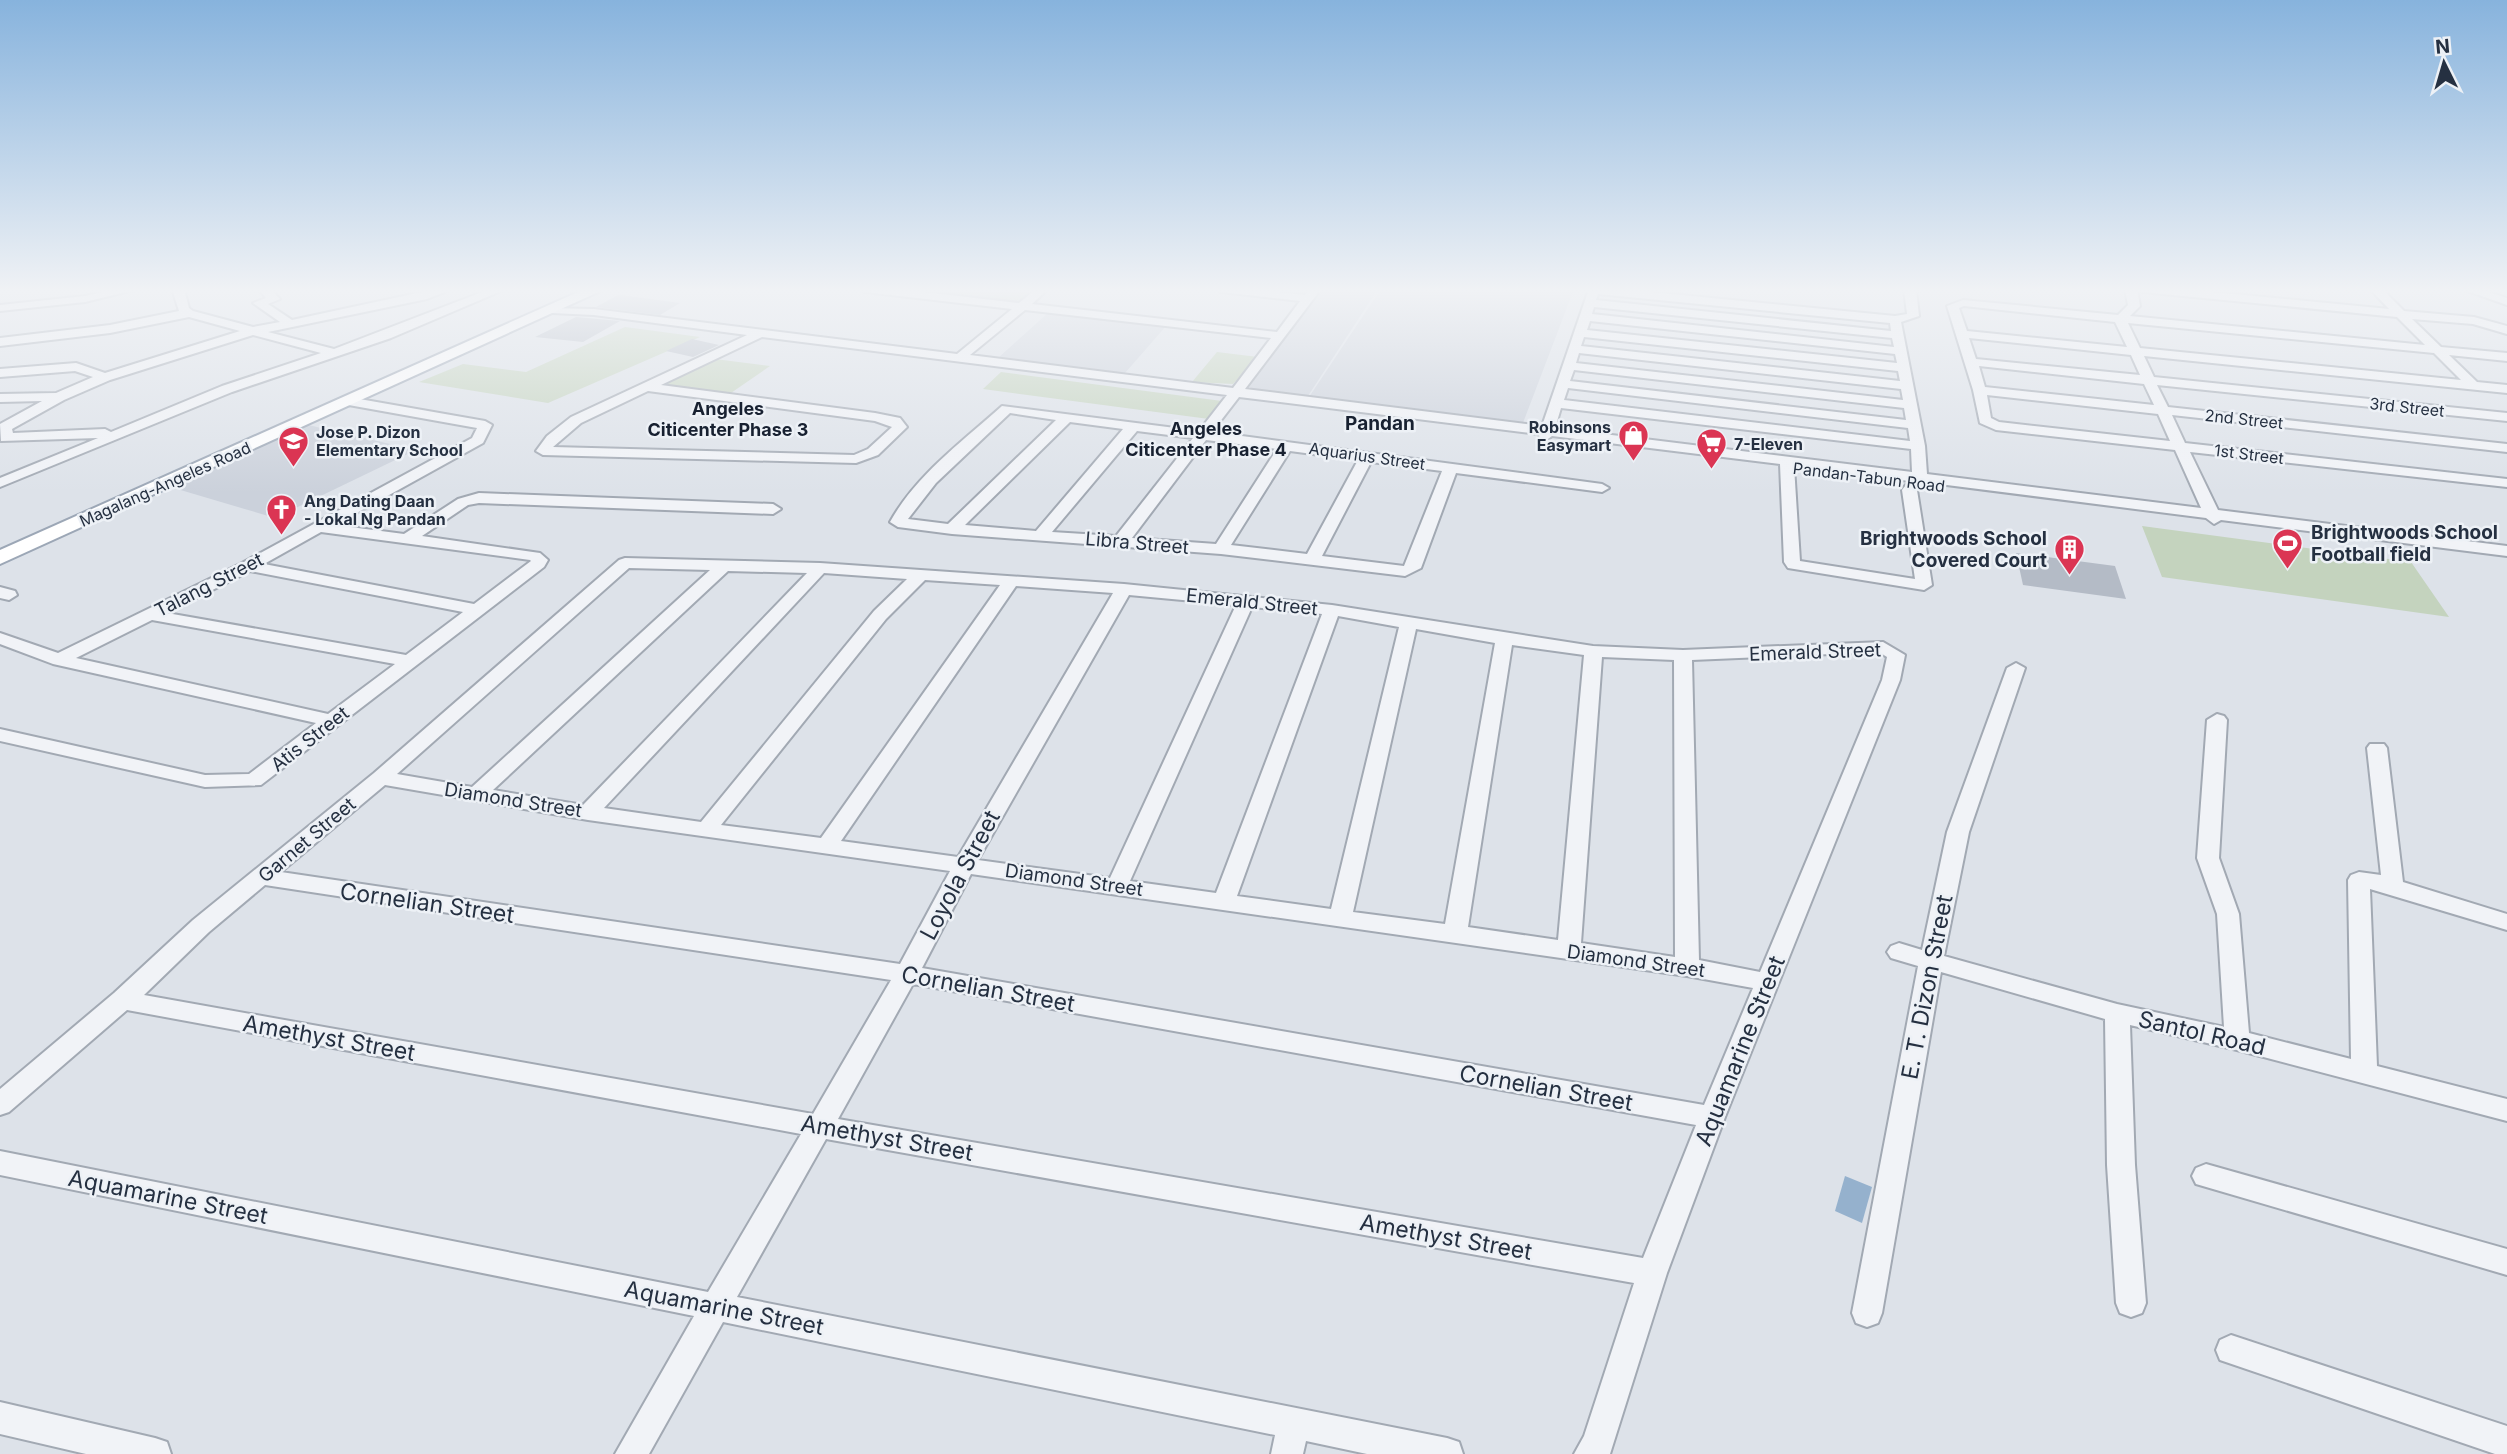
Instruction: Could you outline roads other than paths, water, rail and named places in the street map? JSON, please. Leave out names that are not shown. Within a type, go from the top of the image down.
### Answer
[{"type":"main road","name":"Magalang-Angeles Road","points":[[0,558],[447,357]]},
{"type":"street","points":[[124,432],[6,438],[5,427],[59,397],[105,377],[169,357]]},
{"type":"street","points":[[0,484],[227,390],[319,357]]},
{"type":"street","points":[[648,387],[876,417],[895,421],[900,427],[873,452],[856,459],[543,450],[576,420],[711,357]]},
{"type":"street","name":"Pandan-Tabun Road","points":[[927,357],[1234,394]]},
{"type":"street","name":"Pandan-Tabun Road","points":[[948,357],[1546,434],[1699,439],[1787,464],[2507,551]]},
{"type":"street","points":[[1120,542],[1202,434],[1265,357]]},
{"type":"street","points":[[1546,434],[1572,357]]},
{"type":"street","points":[[1645,357],[1907,386]]},
{"type":"street","points":[[1699,439],[1711,357]]},
{"type":"street","points":[[1802,357],[1904,368]]},
{"type":"street","points":[[1787,464],[1791,562],[1794,565],[1924,584],[1909,490],[1918,480],[1918,446],[1901,357]]},
{"type":"street","points":[[1971,357],[1980,390]]},
{"type":"street","points":[[2137,357],[2182,446],[2213,516]]},
{"type":"street","points":[[2191,357],[2507,389]]},
{"type":"street","points":[[2445,357],[2506,418]]},
{"type":"street","name":"3rd Street","points":[[1972,362],[2506,418]]},
{"type":"street","points":[[1569,366],[1910,405]]},
{"type":"street","points":[[0,382],[5,372],[76,368],[105,377]]},
{"type":"street","points":[[1563,384],[1914,425]]},
{"type":"street","name":"2nd Street","points":[[1980,390],[2507,449]]},
{"type":"street","name":"1st Street","points":[[1980,390],[1985,420],[1990,424],[2507,484]]},
{"type":"street","points":[[0,398],[59,397]]},
{"type":"street","name":"Talang Street","points":[[59,660],[248,566],[478,440],[485,425],[348,401]]},
{"type":"street","points":[[1556,403],[1699,439],[1918,446]]},
{"type":"street","name":"Aquarius Street","points":[[914,499],[1007,409],[1602,488]]},
{"type":"street","points":[[952,529],[1067,417]]},
{"type":"street","points":[[1041,535],[1133,426]]},
{"type":"street","points":[[1221,549],[1287,445]]},
{"type":"street","points":[[1313,559],[1367,456]]},
{"type":"street","name":"Libra Street","points":[[914,499],[898,518],[900,523],[1221,549],[1405,571],[1413,568],[1451,467]]},
{"type":"street","points":[[318,527],[407,539],[463,502],[479,498],[773,509]]},
{"type":"street","name":"Pandan-Tabun Road","points":[[2213,516],[2507,556]]},
{"type":"street","name":"Atis Street","points":[[0,735],[205,781],[234,782],[263,776],[407,661],[540,560],[534,556],[407,539]]},
{"type":"street","name":"Emerald Street","points":[[612,573],[620,565],[632,561],[820,568],[1124,589],[1332,610],[1594,651],[1683,655],[1883,647],[1892,651]]},
{"type":"street","points":[[477,794],[726,564]]},
{"type":"street","points":[[248,566],[477,610]]},
{"type":"street","points":[[588,813],[820,568]]},
{"type":"street","name":"Garnet Street","points":[[0,1104],[123,1000],[201,926],[380,778],[612,573]]},
{"type":"street","points":[[708,827],[880,615],[921,575]]},
{"type":"street","points":[[828,844],[1012,581]]},
{"type":"street","name":"Loyola Street","points":[[631,1454],[817,1126],[907,974],[967,865],[990,817],[1124,589]]},
{"type":"street","points":[[1116,886],[1246,601]]},
{"type":"street","points":[[1224,902],[1332,610]]},
{"type":"street","points":[[150,615],[407,661]]},
{"type":"street","points":[[1340,918],[1409,622]]},
{"type":"street","points":[[0,638],[59,660],[333,721]]},
{"type":"street","points":[[1455,933],[1504,639]]},
{"type":"street","points":[[1569,951],[1594,651]]},
{"type":"street","name":"Aquamarine Street","points":[[1590,1454],[1597,1446],[1652,1273],[1712,1117],[1891,680],[1896,655],[1892,651]]},
{"type":"street","points":[[1683,655],[1687,967]]},
{"type":"street","name":"E. T. Dizon Street","points":[[1867,1313],[1931,960],[1958,832],[2016,668]]},
{"type":"street","points":[[2217,720],[2208,858],[2228,914],[2237,1040]]},
{"type":"street","points":[[2377,748],[2393,887]]},
{"type":"street","name":"Diamond Street","points":[[380,778],[588,813],[708,827],[1455,933],[1687,967],[1768,982]]},
{"type":"street","name":"Cornelian Street","points":[[261,877],[907,974],[1712,1117]]},
{"type":"street","points":[[2364,1073],[2359,880],[2393,887],[2507,922]]},
{"type":"street","name":"Santol Road","points":[[1899,952],[2117,1013],[2237,1040],[2507,1110]]},
{"type":"street","name":"Amethyst Street","points":[[123,1000],[1652,1273]]},
{"type":"street","points":[[2117,1013],[2121,1165],[2131,1303]]},
{"type":"street","name":"Aquamarine Street","points":[[0,1163],[717,1306],[1290,1439],[1447,1454]]},
{"type":"street","points":[[2206,1176],[2507,1262]]},
{"type":"street","points":[[2231,1350],[2507,1441]]},
{"type":"street","points":[[0,1418],[155,1454]]},
{"type":"water","points":[[1845,1176],[1872,1187],[1862,1223],[1835,1211]]},
{"type":"place","name":"Robinsons Easymart","points":[[1634,463]]},
{"type":"place","name":"Jose P. Dizon Elementary School","points":[[293,468]]},
{"type":"place","name":"7-Eleven","points":[[1711,471]]},
{"type":"place","name":"Ang Dating Daan - Lokal Ng Pandan","points":[[281,537]]},
{"type":"place","name":"Brightwoods School Football field","points":[[2288,570]]},
{"type":"place","name":"Brightwoods School Covered Court","points":[[2070,576]]},
{"type":"district","name":"Angeles Citicenter Phase 3","points":[[728,418]]},
{"type":"district","name":"Pandan","points":[[1380,423]]},
{"type":"district","name":"Angeles Citicenter Phase 4","points":[[1206,438]]}]
